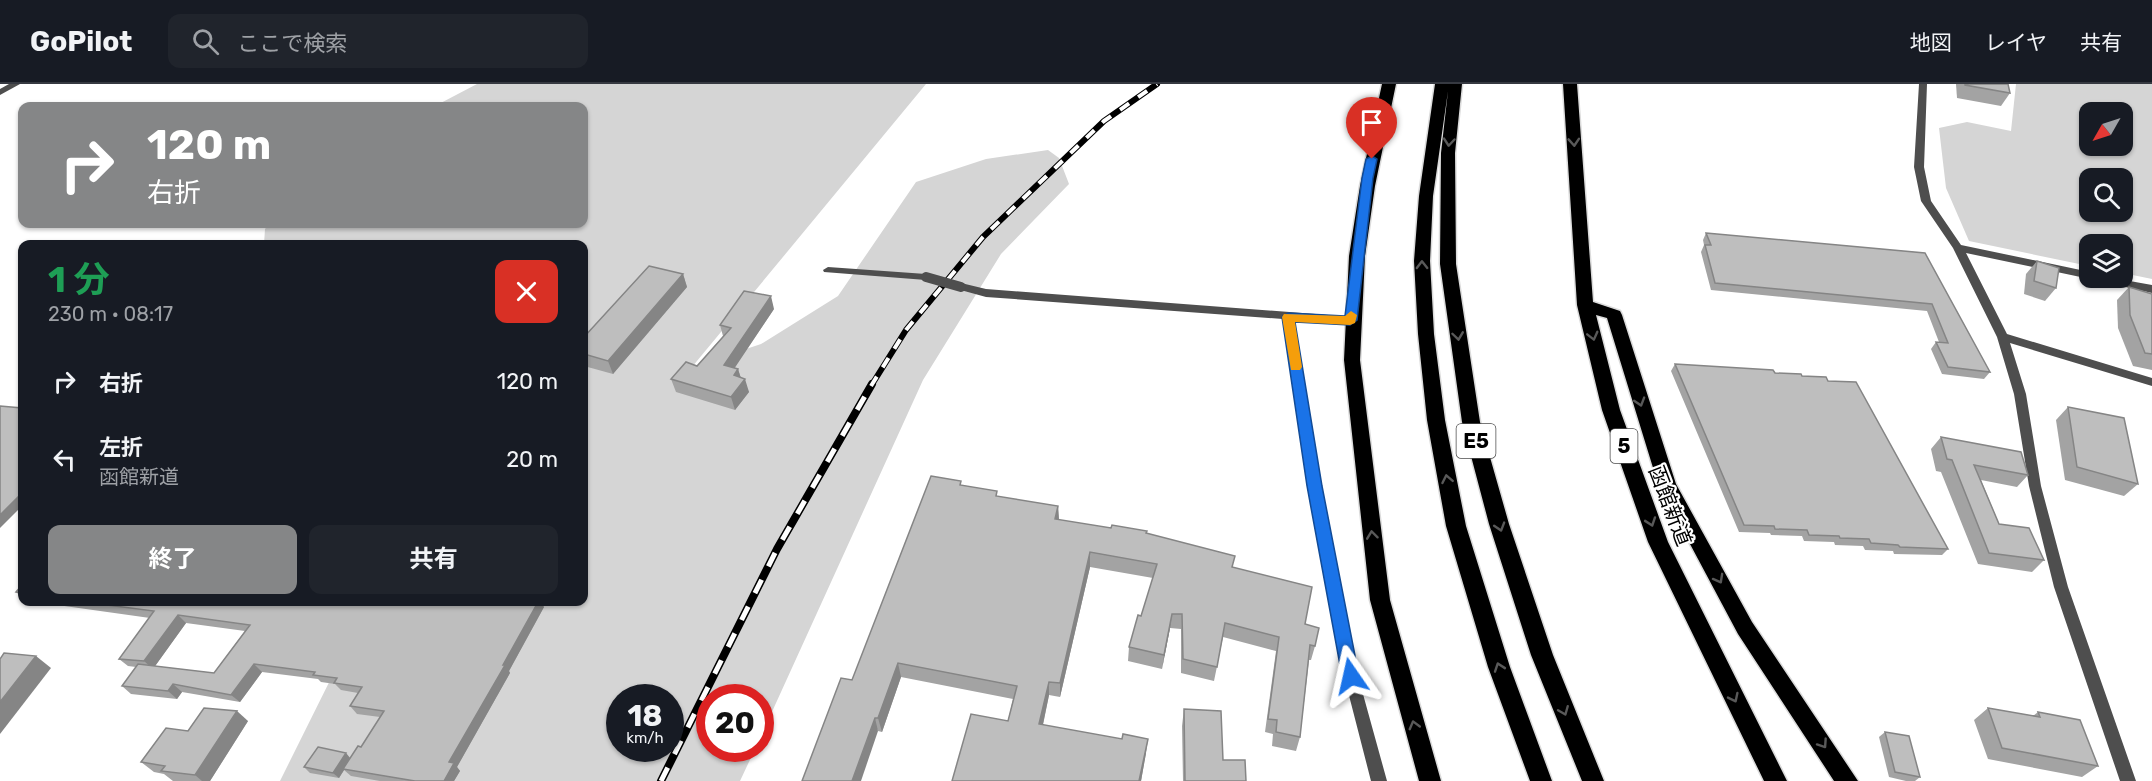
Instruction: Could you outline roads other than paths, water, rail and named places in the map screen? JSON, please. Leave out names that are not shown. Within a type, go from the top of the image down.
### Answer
[{"type":"highway","points":[[1389,84],[1367,178],[1350,320],[1352,360],[1380,600],[1430,781]]},
{"type":"highway","name":"E5","points":[[1442,84],[1426,196],[1422,261],[1426,334],[1436,420],[1456,526],[1499,667],[1541,781]]},
{"type":"highway","name":"E5","points":[[1455,84],[1448,153],[1448,264],[1471,422],[1499,524],[1542,655],[1593,781]]},
{"type":"highway","name":"函館新道","points":[[1570,84],[1585,305],[1611,410],[1658,542],[1776,781]]},
{"type":"highway","points":[[1585,305],[1614,315],[1667,484],[1745,628],[1847,781]]},
{"type":"street","points":[[0,92],[16,84]]},
{"type":"street","points":[[1923,84],[1919,167],[1926,201],[1958,248],[2003,337],[2020,394],[2035,486],[2061,587],[2128,781]]},
{"type":"street","points":[[1958,248],[2079,274]]},
{"type":"street","points":[[828,270],[926,277],[986,293],[1350,320]]},
{"type":"street","points":[[2133,285],[2152,289]]},
{"type":"street","points":[[1288,317],[1315,486],[1351,676],[1379,781]]},
{"type":"street","points":[[2003,337],[2152,382]]},
{"type":"railway","points":[[871,386],[906,330],[983,237],[1104,121],[1157,84]]},
{"type":"railway","points":[[661,781],[777,549],[872,384]]}]
